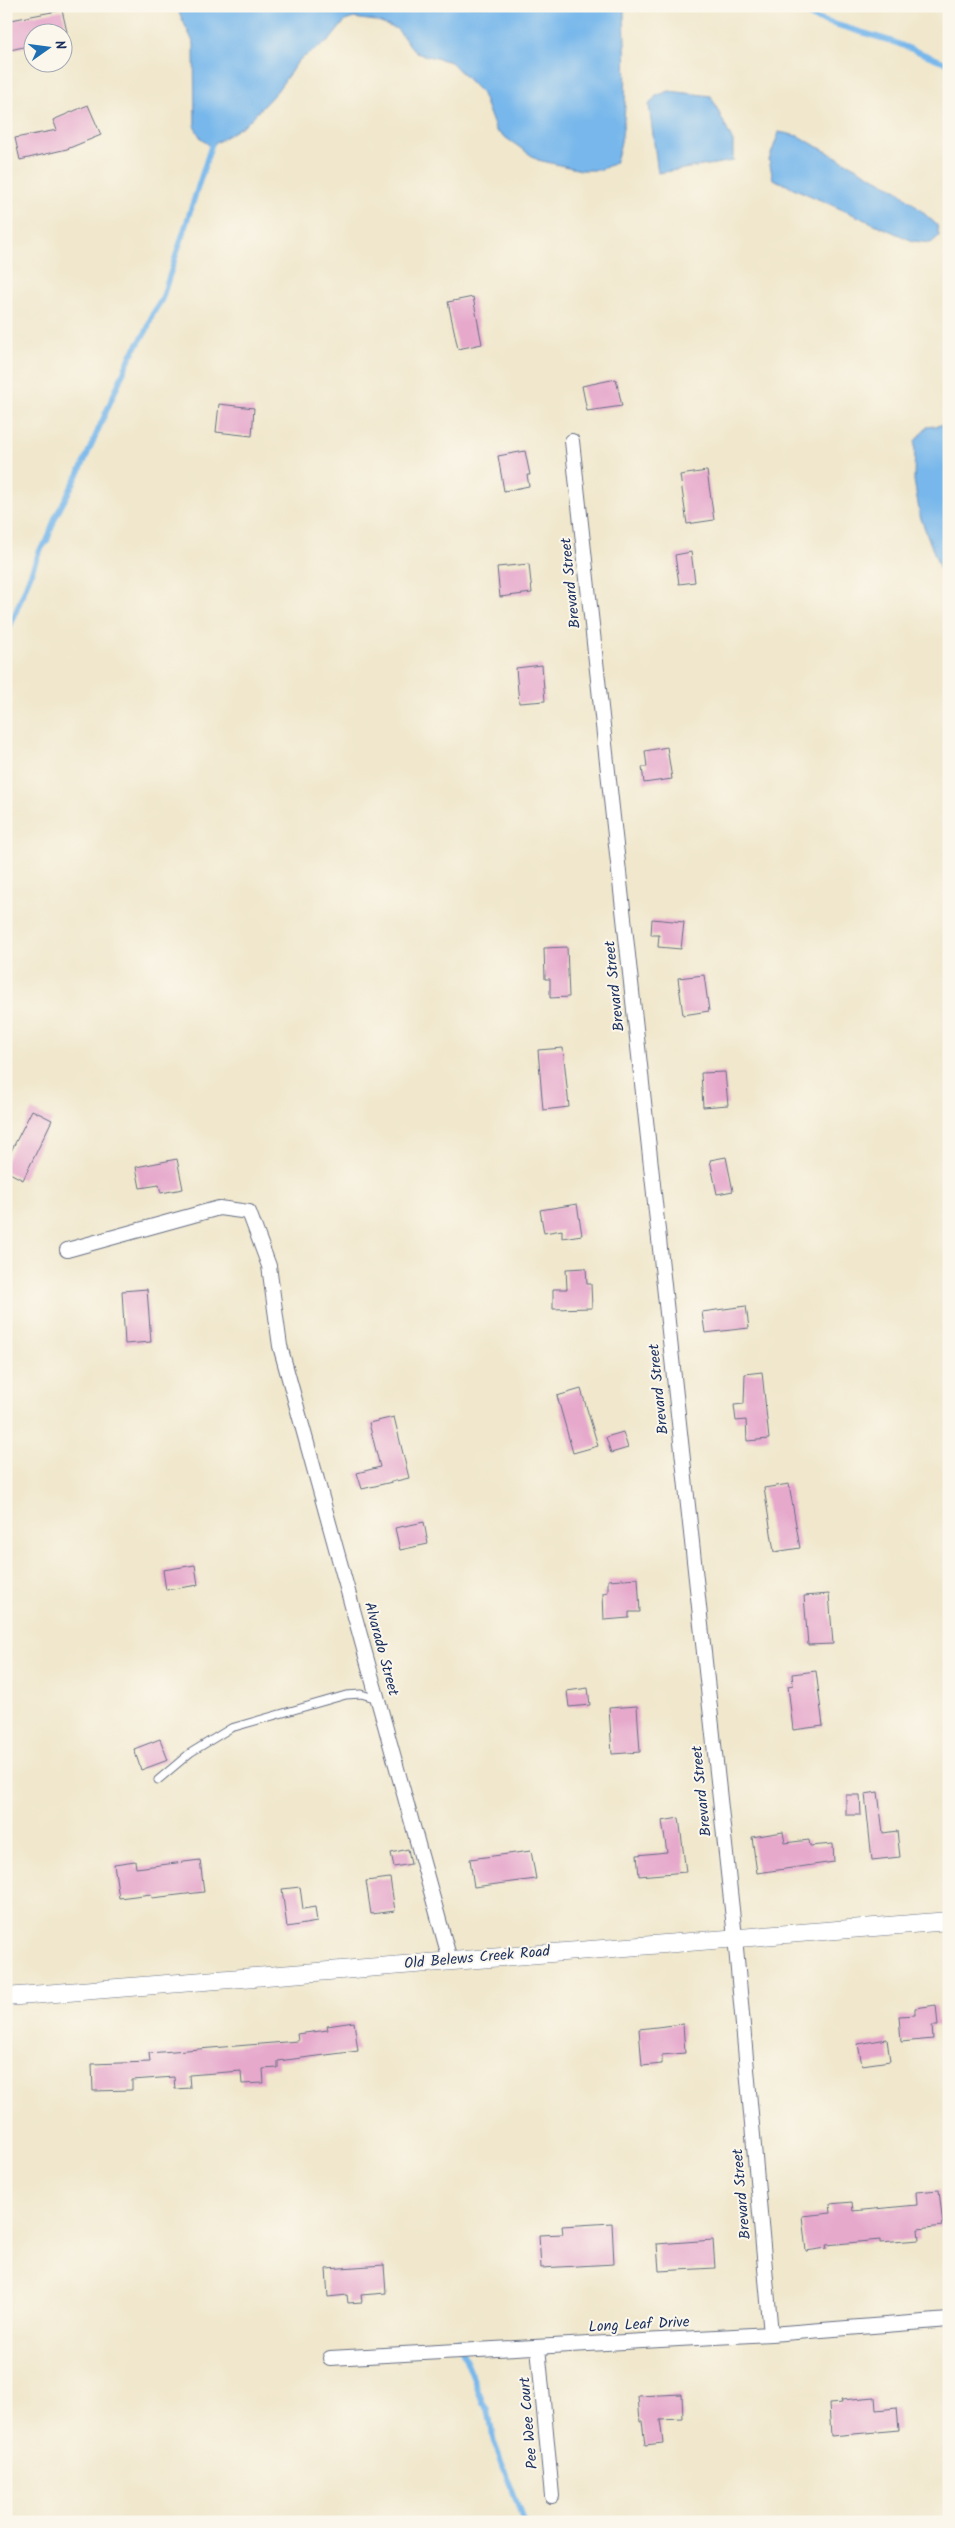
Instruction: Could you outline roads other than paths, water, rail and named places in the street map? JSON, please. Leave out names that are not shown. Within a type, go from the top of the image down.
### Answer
[{"type":"street","name":"Brevard Street","points":[[572,441],[735,1937],[771,2334]]},
{"type":"street","name":"Alvarado Street","points":[[67,1250],[219,1208],[249,1212],[269,1266],[280,1346],[450,1960]]},
{"type":"street","name":"Old Belews Creek Road","points":[[6,1997],[949,1921]]},
{"type":"street","name":"Long Leaf Drive","points":[[330,2358],[771,2334],[949,2320]]},
{"type":"street","name":"Pee Wee Court","points":[[538,2346],[552,2496]]},
{"type":"lane","points":[[158,1780],[190,1753],[231,1728],[346,1695],[361,1694],[378,1699]]},
{"type":"water","points":[[176,6],[622,6],[624,11],[626,88],[623,129],[615,163],[600,170],[581,170],[538,160],[496,131],[482,94],[451,62],[416,53],[397,29],[375,21],[354,18],[345,21],[329,41],[299,60],[277,91],[247,123],[211,146],[202,140],[195,128],[194,44]]},
{"type":"water","points":[[669,91],[711,96],[733,142],[733,161],[658,173],[649,105],[656,96]]},
{"type":"water","points":[[779,132],[798,136],[899,191],[937,225],[939,236],[931,243],[913,241],[773,179],[769,160]]},
{"type":"water","points":[[949,424],[949,592],[920,516],[914,480],[915,441],[927,427]]},
{"type":"waterway","points":[[789,6],[817,19],[891,41],[949,64]]},
{"type":"waterway","points":[[6,637],[40,550],[47,541],[55,518],[80,471],[131,355],[147,330],[152,315],[162,299],[213,140]]},
{"type":"waterway","points":[[458,2340],[483,2403],[488,2409],[494,2442],[524,2522]]}]
